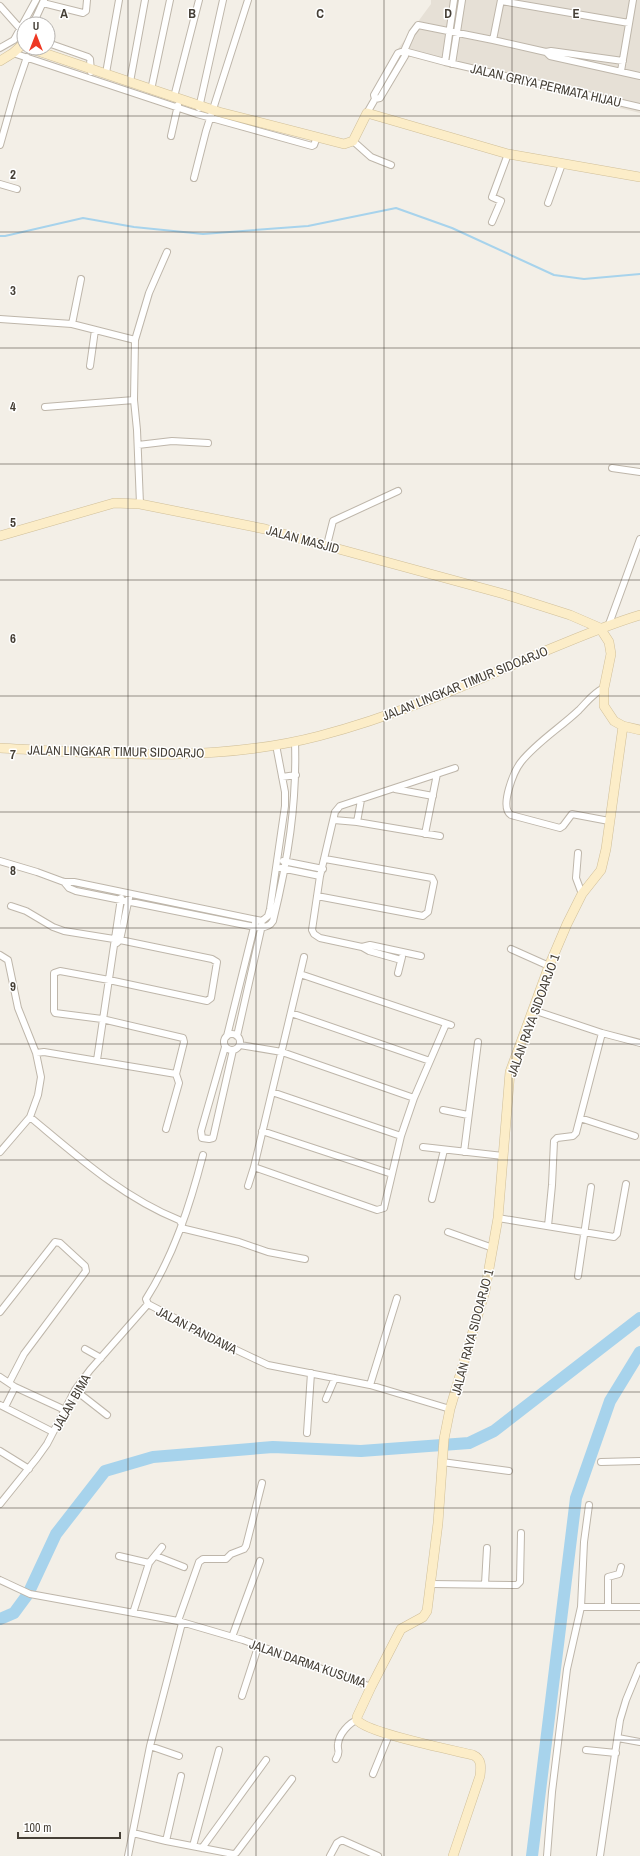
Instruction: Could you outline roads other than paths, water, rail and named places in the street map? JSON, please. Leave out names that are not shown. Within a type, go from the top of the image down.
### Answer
[{"type":"street","points":[[28,16],[35,0]]},
{"type":"street","points":[[37,16],[44,2],[82,13],[86,12],[87,0]]},
{"type":"street","points":[[102,75],[118,0]]},
{"type":"street","points":[[130,82],[145,0]]},
{"type":"street","points":[[151,90],[170,0]]},
{"type":"street","points":[[171,136],[199,0]]},
{"type":"street","points":[[198,110],[223,0]]},
{"type":"street","points":[[194,178],[212,114],[248,0]]},
{"type":"street","points":[[448,63],[453,31],[454,0]]},
{"type":"street","points":[[453,31],[462,0]]},
{"type":"street","points":[[621,71],[633,0]]},
{"type":"street","points":[[493,40],[501,1],[629,23]]},
{"type":"street","points":[[0,6],[16,25]]},
{"type":"street","points":[[102,75],[212,114],[315,141],[344,144],[353,141],[373,115],[374,96],[398,53],[404,51],[412,33],[418,25],[453,31],[546,52],[551,51],[623,61]]},
{"type":"street","points":[[56,46],[88,56],[90,59],[91,73]]},
{"type":"street","points":[[0,48],[16,50]]},
{"type":"street","name":"JALAN GRIYA PERMATA HIJAU","points":[[404,51],[448,63],[640,106]]},
{"type":"street","points":[[546,52],[550,56],[640,76]]},
{"type":"street","points":[[0,61],[16,55]]},
{"type":"street","points":[[0,144],[25,56]]},
{"type":"street","points":[[40,56],[91,73],[130,82],[178,103]]},
{"type":"street","points":[[373,115],[508,154],[640,177]]},
{"type":"street","points":[[353,141],[371,157],[391,165]]},
{"type":"street","points":[[492,222],[501,201],[492,197],[508,154]]},
{"type":"street","points":[[548,203],[562,164]]},
{"type":"street","points":[[0,184],[17,189]]},
{"type":"street","points":[[140,504],[138,445],[134,400],[135,340],[149,293],[167,252]]},
{"type":"street","points":[[72,324],[81,279]]},
{"type":"street","points":[[0,319],[72,324],[135,340]]},
{"type":"street","points":[[90,366],[95,330]]},
{"type":"street","points":[[44,407],[134,400]]},
{"type":"street","points":[[138,445],[172,441],[208,443]]},
{"type":"street","points":[[612,468],[640,472]]},
{"type":"street","points":[[327,545],[333,521],[398,491]]},
{"type":"street","name":"JALAN MASJID","points":[[0,536],[114,503],[140,504],[265,529],[327,545],[504,594],[605,626]]},
{"type":"street","points":[[640,539],[605,626],[611,654],[604,688],[603,702],[606,711],[614,721],[623,726],[640,730]]},
{"type":"street","name":"JALAN LINGKAR TIMUR SIDOARJO","points":[[0,748],[140,754],[208,754],[259,749],[295,742],[386,716],[440,696],[605,626],[640,615]]},
{"type":"street","points":[[604,688],[593,695],[520,763],[510,785],[506,806],[507,812],[511,815],[560,828],[572,814],[609,821]]},
{"type":"street","name":"JALAN RAYA SIDOARJO 1","points":[[450,1409],[478,1319],[493,1248],[498,1218],[510,1072],[549,966],[582,894],[601,870],[623,726]]},
{"type":"street","points":[[0,861],[64,882],[74,882],[108,890],[122,896],[128,902],[269,925],[273,921],[286,862],[294,807],[296,775],[295,742]]},
{"type":"street","points":[[276,745],[285,792],[285,806],[269,914],[258,924],[228,1036],[224,1041],[225,1046],[200,1135],[203,1139],[213,1138],[233,1050],[240,1045],[282,1052],[414,1098]]},
{"type":"street","points":[[401,960],[369,951],[362,947],[320,938],[314,934],[312,930],[320,876],[323,869],[336,810],[338,808],[455,768]]},
{"type":"street","points":[[425,834],[437,774]]},
{"type":"street","points":[[282,777],[296,775]]},
{"type":"street","points":[[393,789],[433,796]]},
{"type":"street","points":[[285,792],[295,790]]},
{"type":"street","points":[[357,822],[361,800]]},
{"type":"street","points":[[285,806],[294,807]]},
{"type":"street","points":[[334,820],[357,822],[440,836]]},
{"type":"street","points":[[578,853],[576,878],[582,894]]},
{"type":"street","points":[[317,896],[423,916],[428,912],[434,882],[432,878],[325,859]]},
{"type":"street","points":[[277,864],[286,862],[323,869]]},
{"type":"street","points":[[277,864],[284,869],[320,876]]},
{"type":"street","points":[[64,882],[72,890],[106,897],[129,895],[258,924]]},
{"type":"street","points":[[106,897],[108,890]]},
{"type":"street","points":[[97,1060],[109,980],[129,895]]},
{"type":"street","points":[[117,942],[122,896]]},
{"type":"street","points":[[11,906],[26,911],[58,929],[216,961],[218,964],[211,998],[207,1001],[109,980],[57,971],[54,974],[54,1012],[102,1019],[183,1038],[184,1042],[176,1074],[180,1083],[166,1129]]},
{"type":"street","points":[[240,1045],[237,1036],[258,924]]},
{"type":"street","points":[[362,947],[370,945],[421,956]]},
{"type":"street","points":[[510,949],[549,966]]},
{"type":"street","points":[[398,973],[403,952]]},
{"type":"street","points":[[0,955],[8,960],[20,1015],[36,1053],[40,1070],[38,1095],[30,1117],[0,1152]]},
{"type":"street","points":[[248,1186],[254,1167],[304,957]]},
{"type":"street","points":[[254,1167],[379,1210],[384,1208],[401,1136],[414,1098],[430,1061],[449,1025],[300,974]]},
{"type":"street","points":[[533,1010],[640,1044]]},
{"type":"street","points":[[291,1013],[430,1061]]},
{"type":"street","points":[[548,1226],[554,1141],[557,1138],[574,1135],[580,1118],[602,1033]]},
{"type":"street","points":[[228,1036],[237,1036]]},
{"type":"street","points":[[464,1152],[478,1042]]},
{"type":"street","points":[[225,1046],[233,1050]]},
{"type":"street","points":[[36,1053],[44,1052],[176,1074]]},
{"type":"street","points":[[272,1092],[401,1136]]},
{"type":"street","points":[[443,1110],[468,1115]]},
{"type":"street","points":[[30,1117],[110,1182],[135,1199],[179,1220],[181,1226],[239,1242],[268,1252],[305,1258]]},
{"type":"street","points":[[205,1117],[217,1120]]},
{"type":"street","points":[[580,1118],[635,1136]]},
{"type":"street","points":[[262,1131],[392,1174]]},
{"type":"street","points":[[423,1147],[503,1156]]},
{"type":"street","points":[[432,1199],[444,1150]]},
{"type":"street","name":"JALAN PANDAWA","points":[[203,1155],[195,1187],[181,1226],[156,1283],[146,1298],[148,1304],[258,1361],[283,1369],[370,1385],[450,1409]]},
{"type":"street","points":[[498,1218],[613,1237],[616,1235],[626,1184]]},
{"type":"street","points":[[578,1276],[591,1187]]},
{"type":"street","points":[[448,1232],[493,1248]]},
{"type":"street","points":[[0,1312],[55,1242],[60,1243],[85,1266],[86,1271],[24,1354],[2,1406],[53,1432]]},
{"type":"street","points":[[370,1385],[397,1298]]},
{"type":"street","name":"JALAN BIMA","points":[[0,1504],[29,1469],[53,1432],[75,1390],[148,1304]]},
{"type":"street","points":[[85,1349],[101,1358]]},
{"type":"street","points":[[307,1433],[311,1373]]},
{"type":"street","points":[[0,1377],[12,1385],[65,1410]]},
{"type":"street","points":[[326,1399],[336,1378]]},
{"type":"street","points":[[75,1390],[107,1415]]},
{"type":"street","name":"JALAN DARMA KUSUMA","points":[[0,1580],[30,1594],[180,1622],[232,1637],[371,1687],[401,1629],[426,1614],[431,1584],[444,1440],[450,1409]]},
{"type":"street","points":[[0,1451],[29,1469]]},
{"type":"street","points":[[601,1462],[640,1461]]},
{"type":"street","points":[[442,1462],[508,1471]]},
{"type":"street","points":[[128,1856],[150,1746],[180,1622],[199,1562],[203,1559],[226,1559],[231,1554],[244,1549],[262,1483]]},
{"type":"street","points":[[547,1856],[552,1792],[567,1669],[581,1607],[584,1542],[589,1505]]},
{"type":"street","points":[[431,1584],[517,1585],[520,1582],[521,1533]]},
{"type":"street","points":[[133,1613],[149,1563],[162,1547]]},
{"type":"street","points":[[485,1584],[487,1548]]},
{"type":"street","points":[[119,1556],[149,1563]]},
{"type":"street","points":[[156,1556],[184,1567]]},
{"type":"street","points":[[232,1637],[260,1561]]},
{"type":"street","points":[[608,1607],[608,1577],[619,1574],[621,1567]]},
{"type":"street","points":[[581,1607],[640,1607]]},
{"type":"street","points":[[242,1696],[258,1646]]},
{"type":"street","points":[[600,1856],[620,1720],[626,1700],[640,1666]]},
{"type":"street","points":[[357,1720],[357,1715],[371,1687]]},
{"type":"street","points":[[357,1720],[361,1724],[389,1735],[477,1757],[480,1762],[480,1776],[453,1856]]},
{"type":"street","points":[[336,1759],[339,1752],[338,1742],[349,1724],[357,1720]]},
{"type":"street","points":[[373,1774],[389,1735]]},
{"type":"street","points":[[618,1738],[640,1742]]},
{"type":"street","points":[[150,1746],[179,1756]]},
{"type":"street","points":[[193,1846],[219,1750]]},
{"type":"street","points":[[586,1750],[616,1753]]},
{"type":"street","points":[[202,1848],[266,1760]]},
{"type":"street","points":[[166,1841],[181,1776]]},
{"type":"street","points":[[133,1833],[232,1854],[236,1853],[292,1779]]},
{"type":"street","points":[[330,1856],[337,1843],[342,1840],[378,1856]]},
{"type":"waterway","points":[[0,236],[83,218],[134,227],[203,234],[308,226],[396,208],[452,228],[554,275],[584,279],[640,274]]},
{"type":"waterway","points":[[0,1619],[14,1613],[28,1594],[56,1534],[105,1471],[153,1457],[273,1447],[361,1451],[469,1443],[494,1431],[640,1318]]},
{"type":"waterway","points":[[532,1856],[576,1498],[610,1401],[640,1352]]}]
